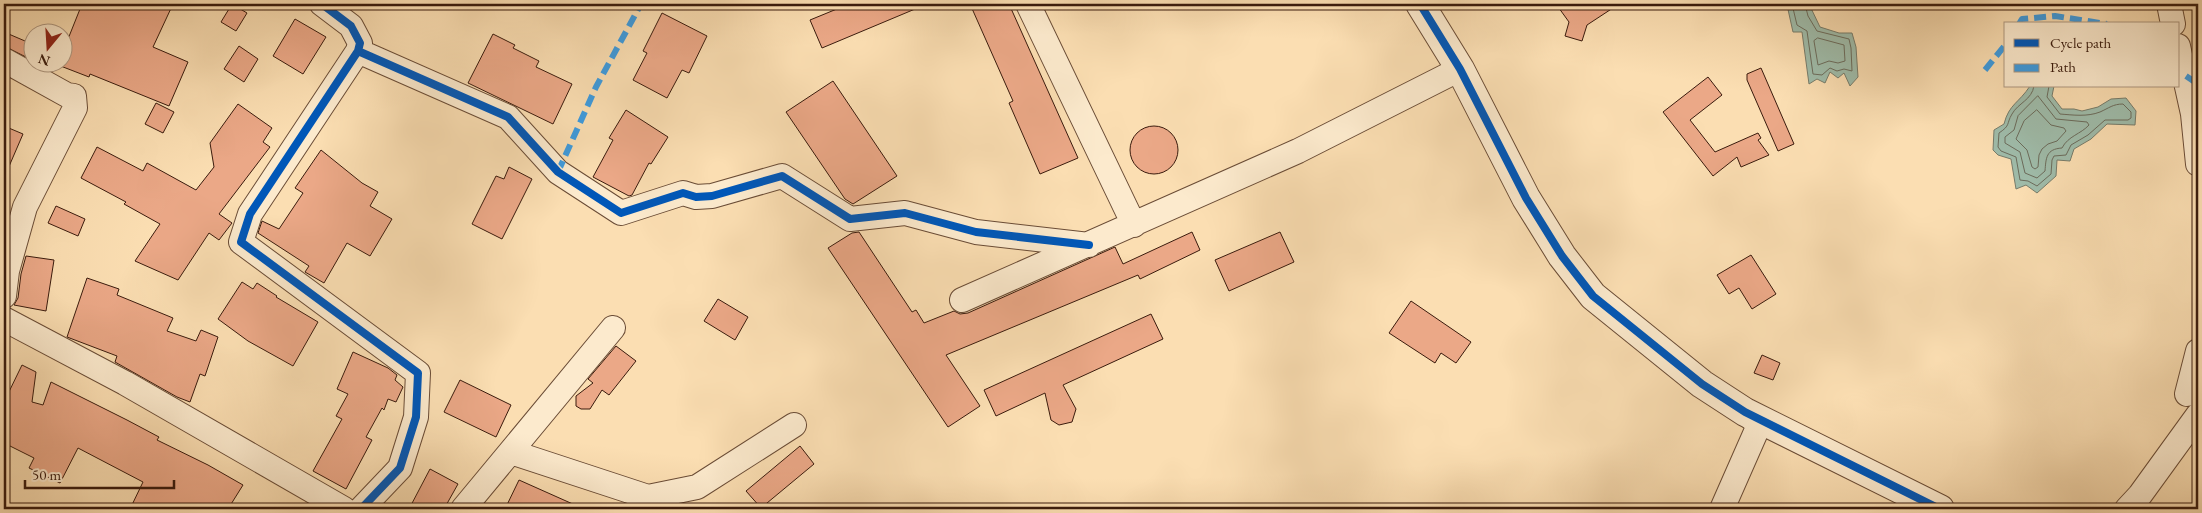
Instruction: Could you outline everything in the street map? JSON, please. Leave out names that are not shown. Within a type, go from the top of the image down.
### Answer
[{"type":"street","points":[[322,4],[351,26],[360,43],[358,51],[250,214],[241,242],[418,373],[416,417],[400,468],[361,509]]},
{"type":"street","points":[[1028,4],[1134,225]]},
{"type":"street","points":[[1420,4],[1460,68],[1526,198],[1562,256],[1593,296],[1695,378],[1745,412],[1940,509]]},
{"type":"street","points":[[2169,4],[2173,22]]},
{"type":"street","points":[[358,51],[508,117],[558,172],[621,213],[683,193],[696,197],[712,196],[782,176],[850,219],[905,214],[976,232],[1089,245]]},
{"type":"street","points":[[2180,55],[2193,114],[2198,164]]},
{"type":"street","points":[[4,60],[67,95],[74,96],[75,108],[25,207],[7,271],[4,296]]},
{"type":"street","points":[[962,300],[1298,151],[1460,68]]},
{"type":"street","points":[[4,319],[125,383],[344,509]]},
{"type":"street","points":[[462,509],[613,328]]},
{"type":"street","points":[[2187,394],[2198,352]]},
{"type":"street","points":[[1722,509],[1759,425],[1745,412]]},
{"type":"street","points":[[2127,509],[2140,495],[2198,415]]},
{"type":"street","points":[[511,452],[648,497],[697,487],[794,425]]},
{"type":"water","points":[[1778,4],[1809,4],[1820,27],[1839,33],[1852,33],[1856,47],[1858,77],[1850,86],[1844,73],[1838,78],[1830,72],[1825,83],[1817,79],[1809,84],[1802,32],[1793,32],[1787,5]]},
{"type":"water","points":[[2029,88],[2054,88],[2052,96],[2062,109],[2082,111],[2098,107],[2111,99],[2126,98],[2136,111],[2135,125],[2107,124],[2091,139],[2074,149],[2070,161],[2057,160],[2056,176],[2037,193],[2026,185],[2016,189],[2011,159],[1998,155],[1993,150],[1994,130],[2004,124],[2009,112]]},
{"type":"building","points":[[82,4],[173,4],[153,47],[188,62],[169,106],[90,74],[89,77],[72,70],[72,29]]},
{"type":"building","points":[[232,4],[247,13],[236,31],[221,22]]},
{"type":"building","points":[[849,4],[927,4],[822,48],[810,20]]},
{"type":"building","points":[[970,4],[1009,4],[1078,158],[1040,174],[1009,103],[1013,101]]},
{"type":"building","points":[[1556,4],[1619,4],[1587,25],[1582,41],[1565,36],[1569,22]]},
{"type":"building","points":[[662,13],[707,36],[689,73],[682,70],[667,98],[633,80],[647,53],[643,51]]},
{"type":"building","points":[[295,19],[326,37],[303,74],[273,56]]},
{"type":"building","points":[[4,32],[22,40],[22,55],[4,46]]},
{"type":"building","points":[[493,34],[515,45],[513,48],[539,61],[536,67],[572,84],[553,124],[468,83]]},
{"type":"building","points":[[239,46],[258,59],[244,82],[224,69]]},
{"type":"building","points":[[1761,68],[1794,144],[1778,151],[1747,80],[1747,74]]},
{"type":"building","points":[[1708,77],[1722,95],[1690,120],[1715,152],[1758,133],[1761,138],[1758,140],[1769,155],[1741,167],[1737,157],[1713,176],[1663,112]]},
{"type":"building","points":[[833,81],[897,176],[853,204],[845,199],[786,112]]},
{"type":"building","points":[[156,103],[174,112],[163,133],[145,124]]},
{"type":"building","points":[[238,104],[272,128],[263,142],[270,147],[219,214],[232,223],[219,240],[209,233],[178,280],[135,261],[160,224],[124,204],[126,202],[81,178],[97,147],[143,171],[147,163],[196,190],[214,167],[210,143]]},
{"type":"building","points":[[626,110],[668,137],[651,164],[649,163],[632,195],[629,196],[593,177],[613,140],[609,138]]},
{"type":"building","points":[[4,126],[23,134],[4,178]]},
{"type":"building","points":[[1149,126],[1159,126],[1171,133],[1178,145],[1178,155],[1171,167],[1159,174],[1149,174],[1141,170],[1134,163],[1130,155],[1130,145],[1134,137],[1141,130]]},
{"type":"building","points":[[321,150],[362,183],[378,192],[370,206],[392,219],[370,256],[347,243],[324,283],[305,272],[309,266],[258,233],[262,221],[279,229],[303,193],[295,188]]},
{"type":"building","points":[[509,167],[532,179],[502,239],[472,224],[496,176],[504,179]]},
{"type":"building","points":[[56,206],[85,219],[78,236],[48,223]]},
{"type":"building","points":[[859,232],[912,312],[916,310],[924,323],[954,311],[960,314],[968,313],[1115,247],[1123,264],[1192,232],[1200,250],[1140,279],[1138,275],[946,355],[980,406],[948,427],[828,248],[852,233]]},
{"type":"building","points":[[1280,232],[1294,262],[1229,291],[1215,260]]},
{"type":"building","points":[[1751,255],[1776,294],[1752,309],[1739,288],[1729,294],[1717,275]]},
{"type":"building","points":[[26,256],[54,260],[46,311],[14,305],[18,298],[21,274]]},
{"type":"building","points":[[87,278],[119,289],[117,295],[173,318],[167,331],[196,341],[201,330],[218,337],[205,376],[200,374],[190,402],[177,397],[115,362],[117,356],[67,337]]},
{"type":"building","points":[[242,282],[253,289],[257,283],[276,297],[318,322],[293,366],[248,341],[218,319]]},
{"type":"building","points":[[718,299],[748,317],[735,340],[704,321]]},
{"type":"building","points":[[1411,301],[1471,342],[1456,363],[1441,353],[1435,363],[1389,333]]},
{"type":"building","points":[[1151,314],[1163,339],[1063,385],[1076,409],[1072,422],[1059,425],[1051,420],[1045,393],[996,416],[984,390]]},
{"type":"building","points":[[616,346],[636,361],[609,395],[602,390],[590,409],[581,409],[576,406],[576,396],[593,383],[588,379]]},
{"type":"building","points":[[353,352],[388,368],[397,375],[395,380],[403,387],[396,402],[388,399],[384,410],[382,408],[366,437],[372,440],[346,489],[313,471],[342,419],[336,416],[348,394],[337,389]]},
{"type":"building","points":[[1762,355],[1780,363],[1773,380],[1754,373]]},
{"type":"building","points":[[22,365],[36,372],[32,402],[43,405],[51,382],[159,437],[157,440],[243,485],[228,509],[130,509],[143,482],[78,448],[60,483],[29,468],[34,458],[4,443],[4,402]]},
{"type":"building","points":[[460,380],[511,405],[496,437],[444,412]]},
{"type":"building","points":[[800,446],[814,464],[761,508],[746,491]]},
{"type":"building","points":[[430,469],[458,484],[444,509],[409,509]]},
{"type":"building","points":[[519,480],[584,509],[505,509]]},
{"type":"marked path","points":[[558,172],[596,87],[641,4]]},
{"type":"marked path","points":[[2020,22],[2022,19],[2055,16],[2094,22]]},
{"type":"marked path","points":[[1985,70],[2004,46]]},
{"type":"marked path","points":[[2186,76],[2198,84]]},
{"type":"cycle path","points":[[322,4],[351,26],[360,43],[358,51],[250,214],[241,242],[418,373],[416,417],[400,468],[361,509]]},
{"type":"cycle path","points":[[1420,4],[1460,69],[1526,198],[1562,256],[1593,296],[1702,384],[1745,412],[1940,509]]},
{"type":"cycle path","points":[[358,51],[508,117],[558,172],[621,213],[683,193],[696,197],[712,196],[782,176],[850,219],[905,213],[976,232],[1089,245]]}]
